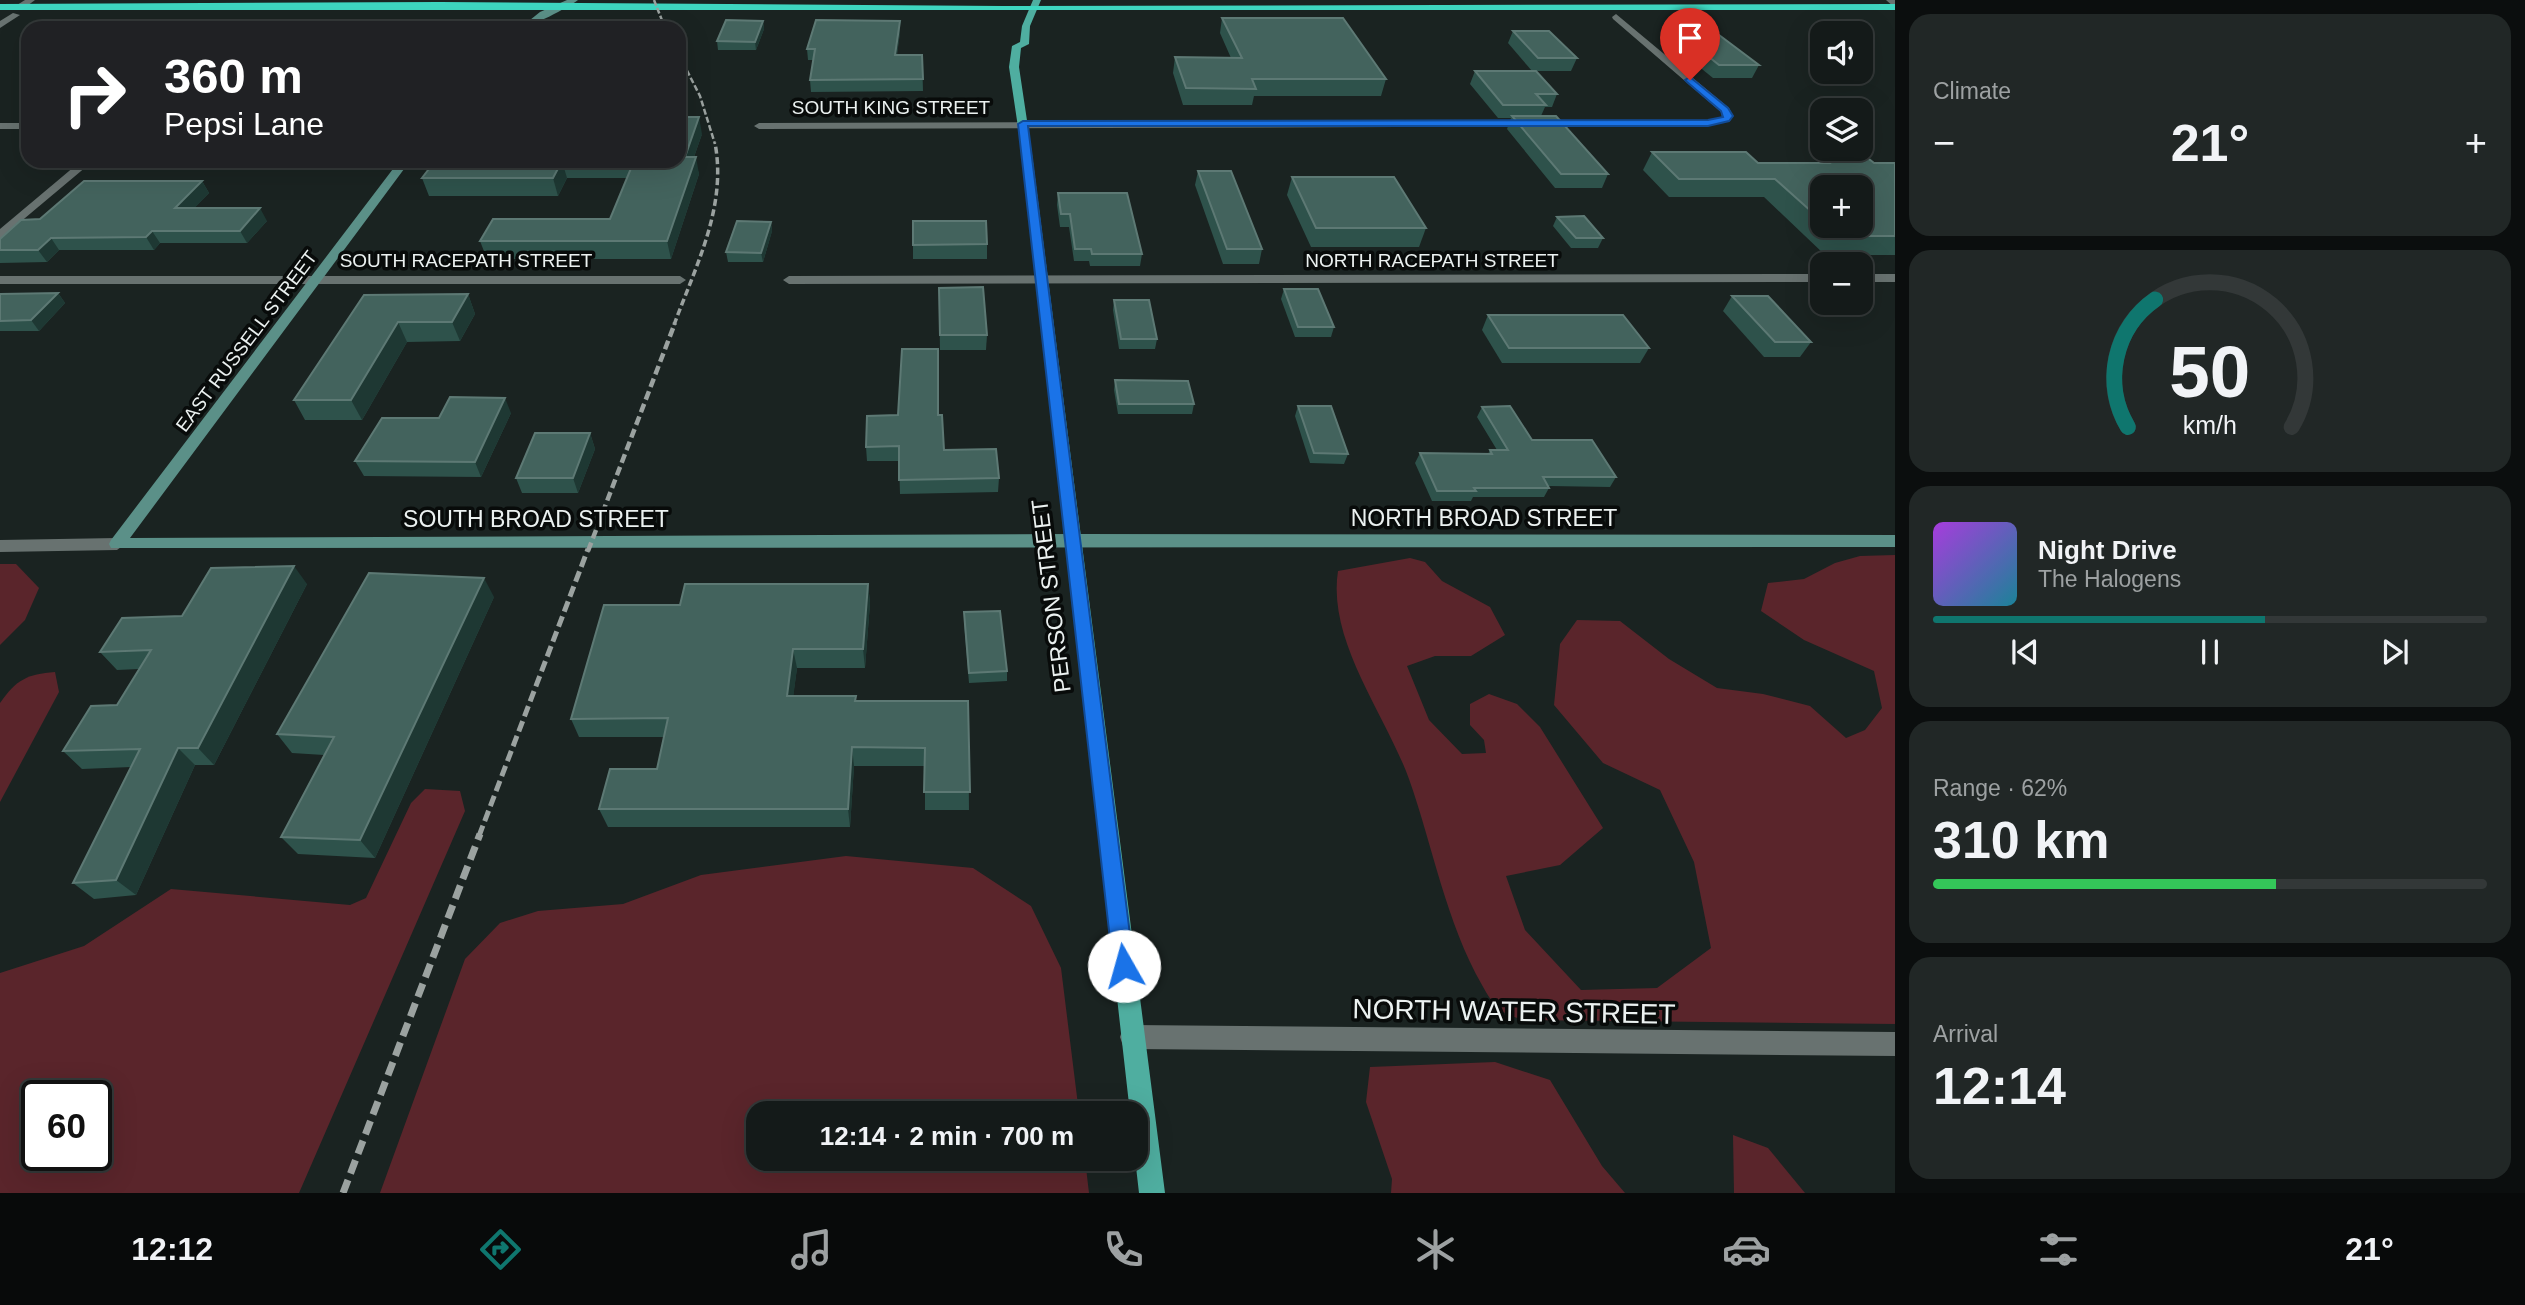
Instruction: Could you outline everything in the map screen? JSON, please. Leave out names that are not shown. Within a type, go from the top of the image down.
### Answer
[{"type":"highway","points":[[545,6],[570,3],[1616,17],[1895,18]]},
{"type":"highway","points":[[0,8],[18,11],[545,6],[1033,9],[1348,4],[1895,6]]},
{"type":"highway","points":[[1616,17],[1627,13],[1687,13],[1742,7]]},
{"type":"highway","points":[[0,16],[18,11]]},
{"type":"main road","name":"PERSON STREET","points":[[1033,9],[1024,44],[1017,46],[1014,67],[1152,1193]]},
{"type":"street","points":[[0,25],[31,0]]},
{"type":"street","points":[[1890,0],[1895,6]]},
{"type":"street","points":[[531,21],[545,6]]},
{"type":"street","name":"SOUTH KING STREET","points":[[759,126],[1708,123],[1726,119],[1728,116],[1725,110],[1616,17]]},
{"type":"street","points":[[0,126],[21,126]]},
{"type":"street","points":[[0,235],[80,168]]},
{"type":"street","name":"EAST RUSSELL STREET","points":[[117,544],[400,168]]},
{"type":"street","name":"NORTH RACEPATH STREET","points":[[1042,280],[1810,278]]},
{"type":"street","points":[[1873,278],[1895,278]]},
{"type":"street","name":"SOUTH RACEPATH STREET","points":[[0,280],[680,280]]},
{"type":"street","points":[[789,280],[1042,280]]},
{"type":"street","name":"SOUTH BROAD STREET","points":[[0,546],[1072,540]]},
{"type":"street","name":"NORTH BROAD STREET","points":[[1072,540],[1895,541]]},
{"type":"street","name":"NORTH WATER STREET","points":[[1132,1037],[1895,1044]]},
{"type":"shaded area","points":[[1895,555],[1895,1024],[1524,1020],[1498,1009],[1482,985],[1459,936],[1409,779],[1350,651],[1341,624],[1337,597],[1338,571],[1410,558],[1425,562],[1442,581],[1490,607],[1505,635],[1471,656],[1435,656],[1407,666],[1429,720],[1462,754],[1486,753],[1484,740],[1470,725],[1470,704],[1489,694],[1517,704],[1540,727],[1603,828],[1560,865],[1506,876],[1525,930],[1581,990],[1657,988],[1711,948],[1694,862],[1660,790],[1603,763],[1554,705],[1560,644],[1577,620],[1620,621],[1669,659],[1717,688],[1763,694],[1810,706],[1846,738],[1865,730],[1882,708],[1874,671],[1804,640],[1761,611],[1768,583],[1804,579],[1835,563],[1860,556]]},
{"type":"shaded area","points":[[0,564],[16,564],[39,588],[25,620],[0,645]]},
{"type":"shaded area","points":[[55,672],[59,692],[0,802],[0,703],[11,689],[23,680],[37,674]]},
{"type":"shaded area","points":[[425,789],[460,791],[465,811],[299,1193],[0,1193],[0,973],[84,946],[171,889],[350,905],[366,898],[411,803]]},
{"type":"shaded area","points":[[846,856],[973,868],[1031,906],[1061,968],[1078,1101],[746,1101],[746,1171],[1086,1171],[1089,1193],[380,1193],[465,959],[500,923],[538,911],[623,904],[701,875]]},
{"type":"shaded area","points":[[1495,1062],[1550,1080],[1602,1166],[1625,1193],[1391,1193],[1392,1179],[1366,1102],[1370,1067]]},
{"type":"shaded area","points":[[1733,1135],[1768,1148],[1805,1193],[1734,1193]]},
{"type":"building","points":[[1222,18],[1343,18],[1386,79],[1252,79],[1256,89],[1186,88],[1175,57],[1242,58]]},
{"type":"building","points":[[726,20],[763,21],[755,42],[717,41]]},
{"type":"building","points":[[816,20],[900,21],[895,55],[922,55],[923,79],[810,80],[815,49],[807,49]]},
{"type":"building","points":[[1667,23],[1703,23],[1759,65],[1719,65]]},
{"type":"building","points":[[1513,31],[1549,31],[1577,58],[1538,58]]},
{"type":"building","points":[[1475,71],[1536,71],[1557,94],[1536,94],[1546,105],[1503,105]]},
{"type":"building","points":[[1512,116],[1556,116],[1608,174],[1561,174]]},
{"type":"building","points":[[686,117],[699,117],[686,154]]},
{"type":"building","points":[[1652,152],[1746,152],[1758,163],[1895,163],[1895,236],[1873,236],[1873,175],[1810,175],[1810,210],[1775,179],[1679,179]]},
{"type":"building","points":[[686,157],[696,157],[667,241],[480,241],[493,219],[610,219],[631,168],[686,168]]},
{"type":"building","points":[[430,168],[558,168],[553,178],[422,178]]},
{"type":"building","points":[[1198,171],[1231,171],[1262,249],[1227,249]]},
{"type":"building","points":[[1292,177],[1394,177],[1426,228],[1316,228]]},
{"type":"building","points":[[84,181],[202,181],[175,208],[260,208],[240,231],[152,231],[146,237],[51,238],[38,250],[0,250],[0,239],[21,220],[40,219]]},
{"type":"building","points":[[1058,193],[1127,193],[1142,254],[1092,254],[1091,249],[1075,249],[1070,214],[1061,214]]},
{"type":"building","points":[[1584,216],[1603,238],[1576,238],[1557,217]]},
{"type":"building","points":[[737,221],[771,222],[761,253],[726,252]]},
{"type":"building","points":[[913,221],[986,221],[987,244],[913,245]]},
{"type":"building","points":[[983,287],[987,335],[940,335],[939,288]]},
{"type":"building","points":[[1284,289],[1318,289],[1334,327],[1298,327]]},
{"type":"building","points":[[58,293],[31,320],[0,321],[0,294]]},
{"type":"building","points":[[468,294],[452,322],[398,322],[351,400],[294,400],[364,295]]},
{"type":"building","points":[[1732,296],[1768,296],[1811,342],[1775,342]]},
{"type":"building","points":[[1114,300],[1149,300],[1157,339],[1121,339]]},
{"type":"building","points":[[1488,315],[1623,315],[1649,348],[1509,348]]},
{"type":"building","points":[[902,349],[938,349],[938,415],[942,415],[944,450],[996,449],[999,478],[899,480],[899,446],[866,447],[867,416],[898,415]]},
{"type":"building","points":[[1115,380],[1188,381],[1194,404],[1119,404]]},
{"type":"building","points":[[450,397],[505,398],[475,462],[355,461],[382,418],[439,418]]},
{"type":"building","points":[[1298,406],[1331,406],[1348,454],[1314,453]]},
{"type":"building","points":[[1510,406],[1532,440],[1592,440],[1616,477],[1543,477],[1549,488],[1437,491],[1420,453],[1492,454],[1490,450],[1508,450],[1482,407]]},
{"type":"building","points":[[535,433],[590,433],[573,478],[516,478]]},
{"type":"building","points":[[294,566],[198,748],[178,748],[116,880],[73,883],[140,749],[63,751],[91,706],[117,705],[151,650],[100,652],[122,618],[182,616],[211,568]]},
{"type":"building","points":[[369,573],[484,578],[360,840],[281,837],[334,737],[277,734]]},
{"type":"building","points":[[685,584],[868,584],[863,649],[793,649],[787,696],[856,696],[855,701],[968,701],[970,792],[924,792],[925,748],[852,747],[848,809],[599,809],[610,769],[657,769],[668,718],[571,719],[604,605],[680,605]]},
{"type":"building","points":[[1000,611],[1007,671],[969,673],[964,612]]},
{"type":"railway","points":[[654,0],[662,21]]},
{"type":"railway","points":[[686,69],[700,96],[715,144]]},
{"type":"railway","points":[[674,325],[700,258],[713,213],[718,167],[715,143]]},
{"type":"railway","points":[[588,551],[675,323]]},
{"type":"railway","points":[[479,836],[588,549]]},
{"type":"railway","points":[[343,1193],[480,834]]},
{"type":"route","points":[[1124,966],[1023,124],[1708,123],[1726,119],[1728,116],[1725,110],[1690,80]]}]
